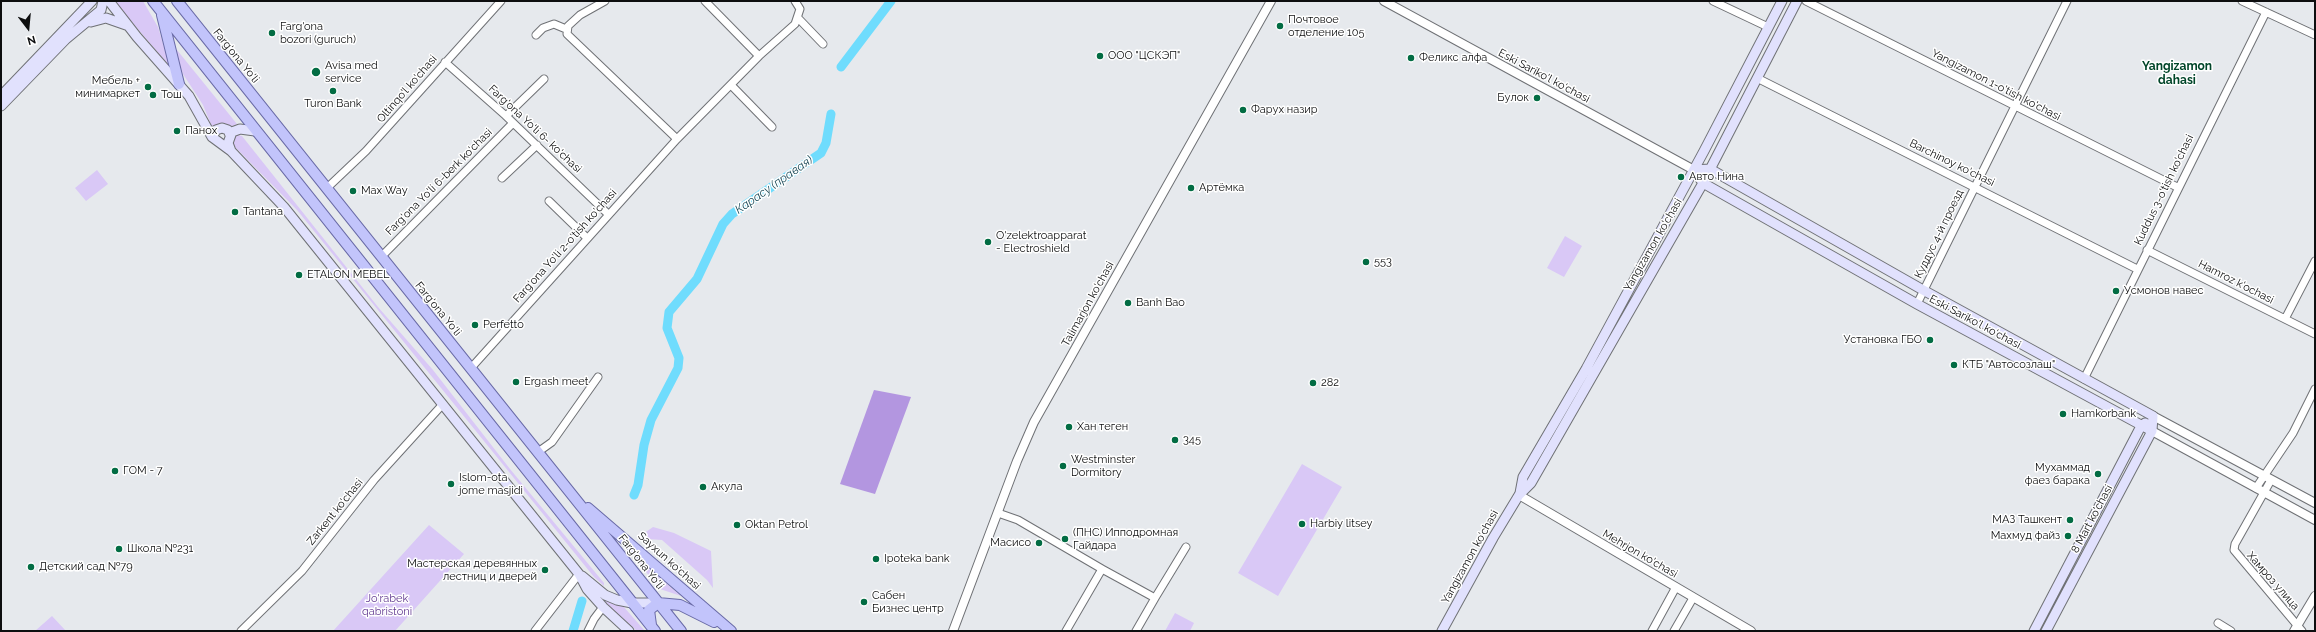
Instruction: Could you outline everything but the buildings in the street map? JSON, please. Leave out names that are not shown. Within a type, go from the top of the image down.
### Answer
[{"type":"main road","points":[[1,96],[92,1]]},
{"type":"main road","points":[[1,106],[66,39],[86,25],[101,10],[103,1]]},
{"type":"main road","points":[[109,1],[189,96],[212,137],[231,152],[284,207],[579,574],[587,589],[603,607],[629,631]]},
{"type":"main road","points":[[153,1],[255,131],[654,629]]},
{"type":"main road","name":"Farg'ona Yo'li","points":[[177,1],[681,631]]},
{"type":"main road","name":"Yangizamon ko'chasi","points":[[1519,495],[1523,477],[1586,369],[1694,170],[1782,1]]},
{"type":"main road","name":"Yangizamon ko'chasi","points":[[1442,631],[1519,495],[1531,483],[1703,183],[1797,1]]},
{"type":"main road","points":[[161,11],[179,84]]},
{"type":"main road","points":[[86,25],[106,18],[116,20],[129,26]]},
{"type":"main road","points":[[212,137],[216,130],[222,128],[228,130],[230,135],[228,143],[231,152]]},
{"type":"main road","points":[[230,135],[240,128],[255,131]]},
{"type":"main road","points":[[1694,170],[1710,169]]},
{"type":"main road","name":"Eski Sariko'l ko'chasi","points":[[1710,169],[1923,290],[2153,416]]},
{"type":"main road","name":"Eski Sariko'l ko'chasi","points":[[1694,170],[1703,183],[1916,304],[2152,431]]},
{"type":"main road","points":[[2141,426],[2153,416]]},
{"type":"main road","name":"8 Mart ko'chasi","points":[[2046,631],[2152,431],[2153,416]]},
{"type":"main road","name":"8 Mart ko'chasi","points":[[2034,631],[2141,426]]},
{"type":"main road","name":"Sayxun ko'chasi","points":[[572,495],[626,539],[729,630]]},
{"type":"main road","points":[[579,574],[610,598],[632,603],[680,605],[729,630]]},
{"type":"main road","points":[[654,629],[649,610],[658,603]]},
{"type":"street","name":"Oltinqo'l ko'chasi","points":[[327,188],[366,151],[501,1]]},
{"type":"street","points":[[566,29],[580,15],[605,1]]},
{"type":"street","points":[[705,1],[759,56]]},
{"type":"street","points":[[796,1],[800,9],[798,18],[823,44]]},
{"type":"street","name":"Talimarjon ko'chasi","points":[[953,631],[1022,447],[1041,410],[1271,1]]},
{"type":"street","name":"Eski Sariko'l ko'chasi","points":[[1384,1],[1694,170]]},
{"type":"street","points":[[1713,1],[1768,27]]},
{"type":"street","name":"Yangizamon 1-o'tish ko'chasi","points":[[1806,1],[2177,187]]},
{"type":"street","name":"Куддус 4-й проезд","points":[[1916,304],[2066,1]]},
{"type":"street","points":[[2242,1],[2315,35]]},
{"type":"street","name":"Kuddus 3-o'tish ko'chasi","points":[[2084,379],[2177,187],[2266,12]]},
{"type":"street","name":"Farg'ona Yo'li 2-o'tish ko'chasi","points":[[471,368],[677,139],[759,56],[795,24],[798,18]]},
{"type":"street","points":[[536,35],[543,28],[554,24],[566,29]]},
{"type":"street","points":[[566,29],[567,34],[677,139]]},
{"type":"street","name":"Farg'ona Yo'li 6- ko'chasi","points":[[445,62],[506,116],[608,214]]},
{"type":"street","name":"Barchinoy ko'chasi","points":[[1757,78],[1975,186],[2137,269]]},
{"type":"street","points":[[506,116],[544,79]]},
{"type":"street","points":[[731,85],[772,127]]},
{"type":"street","name":"Farg'ona Yo'li 6-berk ko'chasi","points":[[381,257],[513,123]]},
{"type":"street","points":[[502,178],[537,145]]},
{"type":"street","points":[[549,201],[587,238]]},
{"type":"street","name":"Hamroz k'ochasi","points":[[2147,250],[2315,334]]},
{"type":"street","points":[[2285,319],[2315,261]]},
{"type":"street","points":[[538,452],[552,442],[598,376]]},
{"type":"street","points":[[2260,490],[2293,433],[2315,389]]},
{"type":"street","name":"Zarkent ko'chasi","points":[[241,631],[302,570],[374,480],[443,404]]},
{"type":"street","name":"Eski Sariko'l ko'chasi","points":[[2153,416],[2315,503]]},
{"type":"street","name":"Eski Sariko'l ko'chasi","points":[[2152,431],[2315,520]]},
{"type":"street","name":"Хамроз улица","points":[[2260,490],[2235,544],[2234,550],[2236,555],[2298,629]]},
{"type":"street","name":"Mehrjon ko'chasi","points":[[1519,495],[1751,631]]},
{"type":"street","points":[[998,513],[1018,520],[1155,598]]},
{"type":"street","points":[[1136,631],[1186,547]]},
{"type":"street","points":[[1066,631],[1102,569]]},
{"type":"street","points":[[535,631],[579,574]]},
{"type":"street","points":[[1652,631],[1676,588]]},
{"type":"street","points":[[2298,629],[2315,596]]},
{"type":"street","points":[[1674,631],[1693,598]]},
{"type":"street","points":[[588,631],[594,618],[603,607]]},
{"type":"street","points":[[2218,623],[2231,631]]},
{"type":"green space","points":[[114,1],[143,1],[158,27],[170,67]]},
{"type":"green space","points":[[177,50],[237,124],[228,128],[220,124],[212,127],[203,105],[183,74],[175,51]]},
{"type":"green space","points":[[235,136],[242,136],[378,307],[433,370],[510,469],[604,583],[604,586],[594,577],[297,210],[232,144]]},
{"type":"green space","points":[[97,170],[108,184],[86,201],[75,188]]},
{"type":"green space","points":[[1565,236],[1582,246],[1564,277],[1547,268]]},
{"type":"green space","points":[[1302,464],[1342,487],[1278,596],[1238,573]]},
{"type":"green space","name":"Jo'rabek qabristoni","points":[[429,525],[464,554],[395,631],[333,631]]},
{"type":"green space","points":[[653,527],[674,533],[711,551],[713,588],[707,580],[662,540],[647,539],[643,534]]},
{"type":"green space","points":[[634,556],[681,596],[660,589]]},
{"type":"green space","points":[[588,585],[623,606],[645,631],[637,631],[607,605]]},
{"type":"green space","points":[[1175,613],[1194,623],[1190,631],[1165,631]]},
{"type":"green space","points":[[52,616],[66,631],[35,631]]},
{"type":"shaded area","points":[[874,390],[911,397],[875,494],[840,484]]},
{"type":"waterway","name":"Карасу (правая)","points":[[841,67],[891,1]]},
{"type":"waterway","name":"Карасу (правая)","points":[[634,495],[638,485],[644,445],[651,420],[678,368],[679,358],[667,328],[669,312],[697,279],[723,224],[732,214],[821,153],[826,143],[831,114]]},
{"type":"waterway","name":"Карасу (правая)","points":[[573,631],[582,601]]},
{"type":"place","name":"Почтовое отделение 105","points":[[1280,26]]},
{"type":"place","name":"Farg'ona bozori (guruch)","points":[[272,33]]},
{"type":"place","name":"ООО \"ЦСКЭП\"","points":[[1100,56]]},
{"type":"place","name":"Феликс алфа","points":[[1411,58]]},
{"type":"place","name":"Avisa med service","points":[[316,72]]},
{"type":"place","name":"Мебель + минимаркет","points":[[148,87]]},
{"type":"place","name":"Turon Bank","points":[[333,91]]},
{"type":"place","name":"Тош","points":[[153,95]]},
{"type":"place","name":"Булок","points":[[1537,98]]},
{"type":"place","name":"Фарух назир","points":[[1243,110]]},
{"type":"place","name":"Панох","points":[[177,131]]},
{"type":"place","name":"Авто Нина","points":[[1681,177]]},
{"type":"place","name":"Артёмка","points":[[1191,188]]},
{"type":"place","name":"Max Way","points":[[353,191]]},
{"type":"place","name":"Tantana","points":[[235,212]]},
{"type":"place","name":"O'zelektroapparat - Electroshield","points":[[988,242]]},
{"type":"place","name":"553","points":[[1366,262]]},
{"type":"place","name":"ETALON MEBEL","points":[[299,275]]},
{"type":"place","name":"Усмонов навес","points":[[2116,291]]},
{"type":"place","name":"Banh Bao","points":[[1128,303]]},
{"type":"place","name":"Perfetto","points":[[475,325]]},
{"type":"place","name":"Установка ГБО","points":[[1930,340]]},
{"type":"place","name":"КТБ \"Автосозлаш\"","points":[[1954,365]]},
{"type":"place","name":"Ergash meet","points":[[516,382]]},
{"type":"place","name":"282","points":[[1313,383]]},
{"type":"place","name":"Hamkorbank","points":[[2063,414]]},
{"type":"place","name":"Хан теген","points":[[1069,427]]},
{"type":"place","name":"345","points":[[1175,440]]},
{"type":"place","name":"Westminster Dormitory","points":[[1063,466]]},
{"type":"place","name":"ГОМ - 7","points":[[115,471]]},
{"type":"place","name":"Мухаммад фаез барака","points":[[2098,474]]},
{"type":"place","name":"Islom-ota jome masjidi","points":[[451,484]]},
{"type":"place","name":"Акула","points":[[703,487]]},
{"type":"place","name":"МАЗ Ташкент","points":[[2070,520]]},
{"type":"place","name":"Harbiy litsey","points":[[1302,524]]},
{"type":"place","name":"Oktan Petrol","points":[[737,525]]},
{"type":"place","name":"Махмуд файз","points":[[2068,536]]},
{"type":"place","name":"(ПНС) Ипподромная Гайдара","points":[[1065,539]]},
{"type":"place","name":"Масисо","points":[[1039,543]]},
{"type":"place","name":"Школа №231","points":[[119,549]]},
{"type":"place","name":"Ipoteka bank","points":[[876,559]]},
{"type":"place","name":"Детский сад №79","points":[[31,567]]},
{"type":"place","name":"Мастерская деревянных лестниц и дверей","points":[[545,570]]},
{"type":"place","name":"Сабен Бизнес центр","points":[[864,602]]},
{"type":"district","name":"Yangizamon dahasi","points":[[2177,73]]}]
